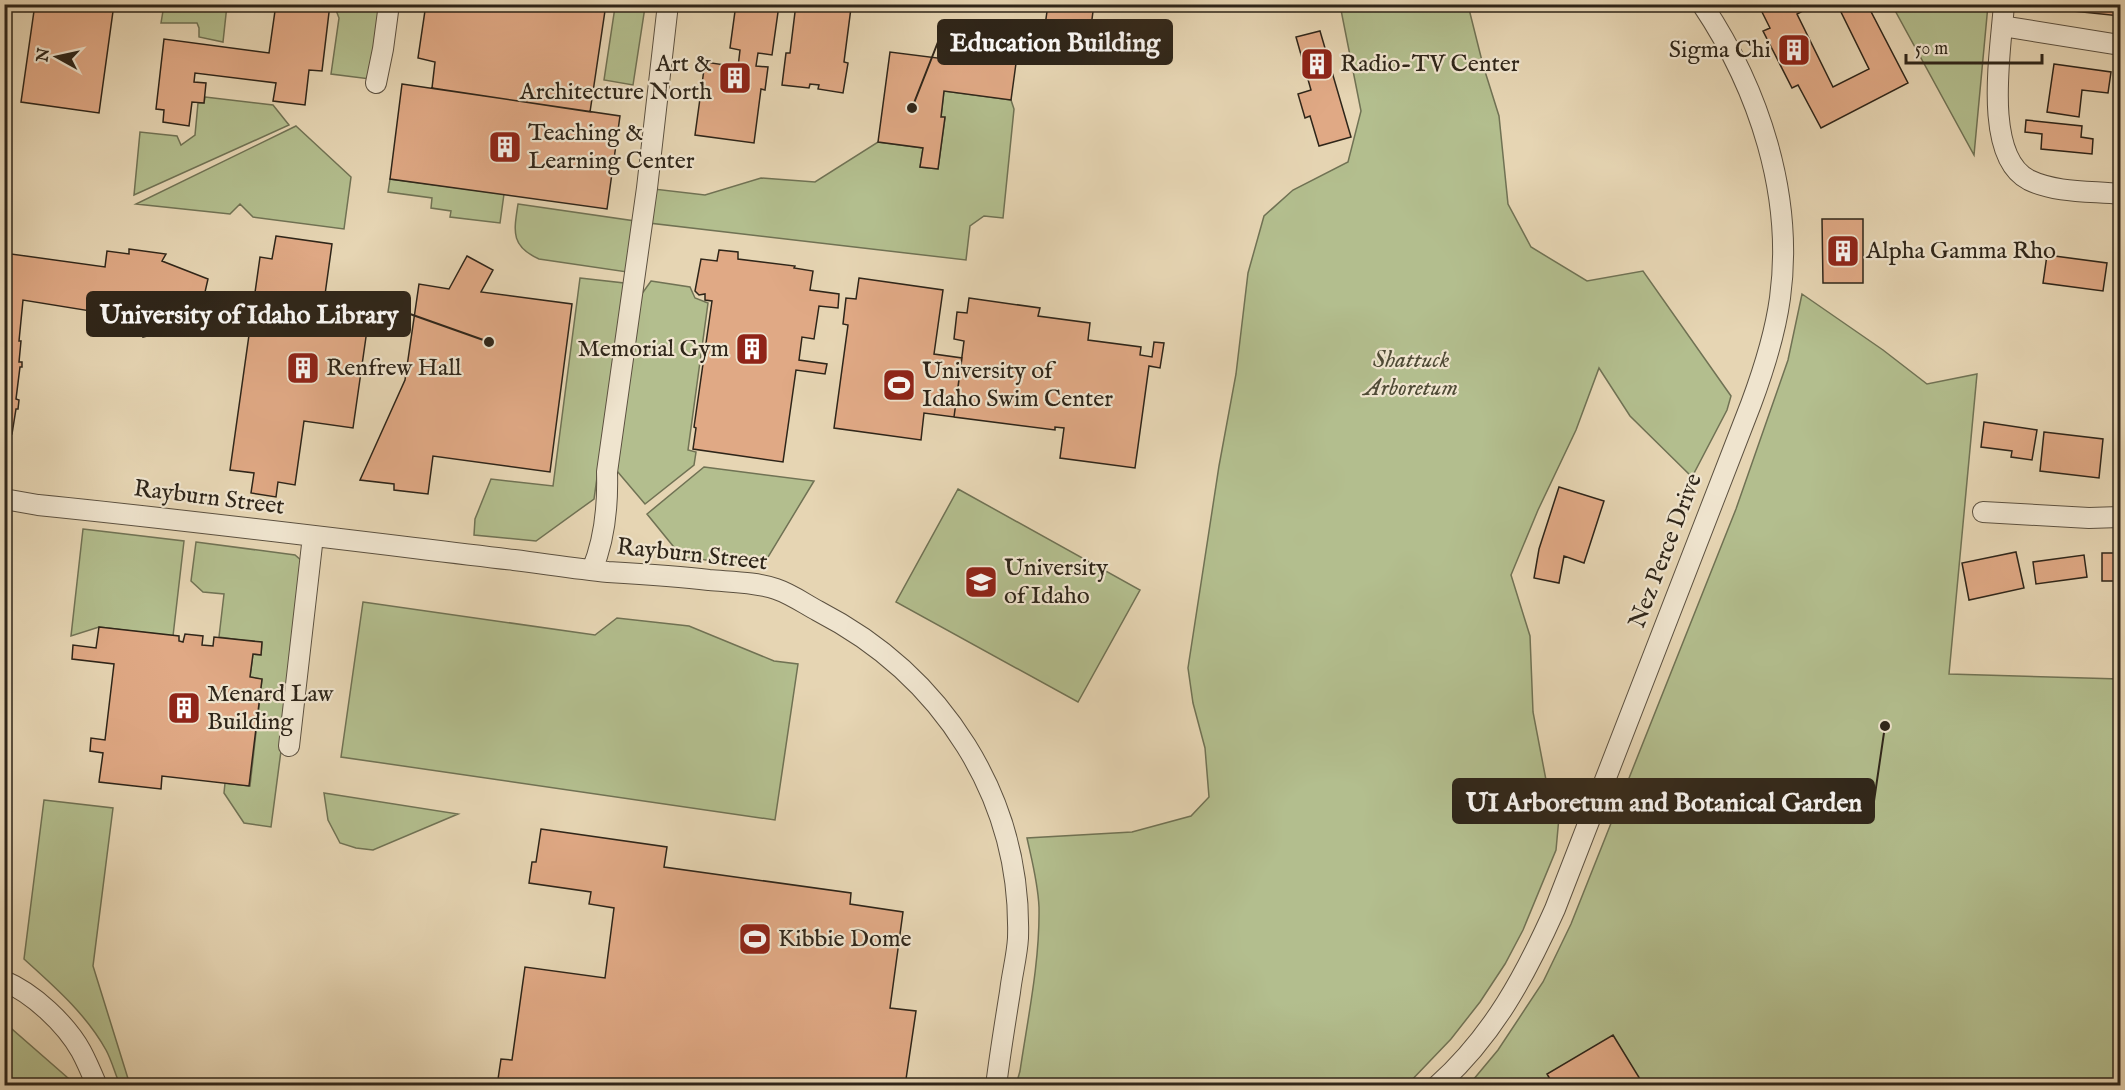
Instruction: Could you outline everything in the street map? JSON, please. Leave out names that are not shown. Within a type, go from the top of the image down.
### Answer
[{"type":"street","points":[[376,83],[389,4]]},
{"type":"street","points":[[592,570],[600,552],[608,501],[607,472],[647,188],[668,4]]},
{"type":"street","name":"Nez Perce Drive","points":[[1437,1086],[1480,1039],[1508,1002],[1537,949],[1555,909],[1764,370],[1773,335],[1780,297],[1783,250],[1779,203],[1769,150],[1750,93],[1724,37],[1702,4]]},
{"type":"street","points":[[2004,4],[1997,113],[2001,139],[2009,159],[2017,170],[2031,180],[2046,186],[2121,194]]},
{"type":"street","points":[[2002,26],[2121,45]]},
{"type":"street","name":"Rayburn Street","points":[[4,499],[38,505],[592,570],[666,575],[776,589],[847,626],[907,671],[923,688],[954,728],[983,775],[998,809],[1008,840],[1013,872],[1018,941],[996,1086]]},
{"type":"street","points":[[1983,512],[2089,518],[2121,517]]},
{"type":"street","points":[[290,746],[314,536]]},
{"type":"street","points":[[4,981],[18,986],[53,1015],[80,1049],[97,1086]]},
{"type":"green space","points":[[164,5],[227,5],[223,42],[199,37],[197,23],[161,23]]},
{"type":"green space","points":[[334,5],[380,5],[370,79],[331,74],[339,18]]},
{"type":"green space","name":"Shattuck Arboretum","points":[[1340,5],[1468,5],[1499,116],[1508,204],[1531,247],[1587,281],[1643,271],[1731,396],[1727,410],[1692,477],[1630,416],[1599,368],[1576,430],[1538,510],[1511,575],[1530,636],[1533,712],[1546,780],[1559,817],[1556,850],[1523,930],[1505,964],[1480,1002],[1451,1039],[1406,1086],[1016,1085],[1033,989],[1039,927],[1037,889],[1027,838],[1132,832],[1191,816],[1209,797],[1205,748],[1193,703],[1188,668],[1219,466],[1236,374],[1248,273],[1264,216],[1293,190],[1348,162],[1361,111]]},
{"type":"green space","points":[[1892,5],[1988,5],[1974,155]]},
{"type":"green space","points":[[615,7],[645,7],[633,85],[604,80]]},
{"type":"green space","points":[[944,91],[1011,100],[1014,109],[1003,218],[984,216],[970,226],[966,260],[649,223],[654,189],[705,195],[761,178],[815,182],[878,142],[923,148],[920,167],[938,169],[945,118],[941,117]]},
{"type":"green space","points":[[205,97],[273,105],[289,125],[134,195],[140,132],[177,136],[181,145],[195,135],[198,103],[204,103]]},
{"type":"green space","points":[[296,126],[351,177],[344,229],[253,217],[240,204],[230,214],[136,204]]},
{"type":"green space","points":[[390,179],[504,194],[500,223],[450,217],[451,211],[431,208],[432,198],[388,192]]},
{"type":"green space","points":[[518,204],[635,221],[627,272],[539,259],[530,254],[523,249],[516,237]]},
{"type":"green space","points":[[580,278],[624,283],[594,499],[536,541],[474,535],[475,519],[491,479],[553,486]]},
{"type":"green space","points":[[651,281],[690,287],[695,298],[708,303],[688,450],[696,452],[694,465],[645,504],[617,471],[641,295]]},
{"type":"green space","points":[[1802,294],[1883,350],[1927,384],[1977,374],[1949,674],[2120,679],[2120,1085],[1468,1086],[1498,1050],[1543,982],[1571,924],[1736,509],[1788,360]]},
{"type":"green space","points":[[704,467],[814,481],[762,567],[682,557],[647,514]]},
{"type":"green space","points":[[958,489],[1140,590],[1078,702],[896,602]]},
{"type":"green space","points":[[83,529],[184,541],[173,636],[99,627],[71,636]]},
{"type":"green space","points":[[196,542],[295,555],[302,561],[292,667],[271,827],[244,823],[224,793],[225,783],[250,786],[262,679],[250,677],[253,654],[261,655],[262,643],[219,637],[224,594],[203,592],[191,581]]},
{"type":"green space","points":[[363,602],[595,635],[617,618],[689,626],[774,661],[798,664],[775,820],[341,757]]},
{"type":"green space","points":[[324,793],[458,814],[373,850],[356,848],[340,843],[328,820]]},
{"type":"green space","points":[[44,800],[113,808],[93,966],[130,1085],[120,1085],[106,1050],[89,1025],[24,959]]},
{"type":"green space","points":[[5,1023],[76,1085],[5,1085]]},
{"type":"building","points":[[35,4],[114,4],[99,113],[21,102]]},
{"type":"building","points":[[276,4],[330,4],[322,71],[309,70],[305,105],[273,101],[276,83],[195,73],[194,82],[206,83],[204,103],[192,102],[189,126],[163,122],[164,110],[156,109],[164,39],[269,53]]},
{"type":"building","points":[[426,4],[606,4],[590,112],[432,88],[435,62],[418,58]]},
{"type":"building","name":"Art & Architecture North","points":[[736,4],[779,5],[772,55],[758,53],[756,66],[768,67],[765,90],[761,89],[754,143],[695,135],[705,62],[738,67],[740,50],[730,48]]},
{"type":"building","points":[[796,4],[856,4],[855,9],[851,8],[844,62],[848,63],[843,93],[818,89],[819,85],[810,84],[809,88],[782,85],[786,53],[790,53]]},
{"type":"building","points":[[1048,4],[1094,4],[1090,34],[1084,33],[1082,46],[1052,41],[1054,27],[1045,26]]},
{"type":"building","name":"Sigma Chi","points":[[1758,4],[1816,4],[1797,14],[1833,87],[1869,69],[1837,4],[1867,4],[1908,83],[1821,128],[1798,85],[1792,88],[1763,31],[1770,28]]},
{"type":"building","points":[[2065,4],[2120,4],[2120,16],[2064,10]]},
{"type":"building","name":"Radio-TV Center","points":[[1320,31],[1351,137],[1319,146],[1310,116],[1305,118],[1298,94],[1311,90],[1296,37]]},
{"type":"building","points":[[946,46],[1017,56],[1011,100],[944,91],[941,117],[945,117],[938,169],[920,167],[923,148],[878,142],[890,52],[945,59]]},
{"type":"building","points":[[2054,64],[2111,72],[2108,93],[2082,90],[2079,117],[2047,112]]},
{"type":"building","name":"Teaching & Learning Center","points":[[402,84],[620,116],[607,209],[390,179]]},
{"type":"building","points":[[2026,120],[2082,126],[2081,137],[2093,139],[2092,154],[2041,149],[2042,134],[2025,132]]},
{"type":"building","name":"Alpha Gamma Rho","points":[[1822,219],[1863,219],[1863,283],[1823,283]]},
{"type":"building","name":"Renfrew Hall","points":[[276,236],[332,244],[323,309],[369,316],[353,428],[304,421],[295,485],[278,482],[276,497],[251,493],[254,473],[230,470],[260,257],[272,259]]},
{"type":"building","points":[[129,249],[166,254],[162,261],[208,279],[204,322],[143,337],[140,321],[121,321],[122,316],[23,300],[19,341],[21,341],[19,362],[22,362],[22,367],[20,367],[16,399],[19,400],[18,409],[16,409],[12,434],[4,433],[4,253],[105,267],[107,251],[129,254]]},
{"type":"building","name":"Memorial Gym","points":[[719,250],[738,252],[738,259],[795,266],[794,268],[813,271],[810,290],[839,294],[838,308],[819,306],[814,339],[802,337],[799,360],[827,364],[825,374],[796,370],[783,462],[693,449],[696,428],[694,427],[712,301],[705,300],[705,294],[699,295],[695,291],[701,259],[717,261]]},
{"type":"building","points":[[2047,255],[2107,263],[2103,291],[2043,283]]},
{"type":"building","points":[[467,256],[493,270],[481,292],[572,304],[550,472],[433,456],[428,494],[394,490],[394,484],[360,480],[405,380],[419,284],[449,289]]},
{"type":"building","name":"University of Idaho Swim Center","points":[[859,278],[943,290],[934,354],[962,358],[954,417],[924,413],[921,440],[834,428],[848,325],[843,324],[846,298],[856,299]]},
{"type":"building","points":[[969,298],[1040,308],[1038,316],[1090,323],[1088,340],[1141,347],[1140,355],[1152,357],[1154,342],[1164,343],[1160,368],[1149,366],[1135,468],[1060,458],[1064,428],[1055,427],[1055,430],[954,417],[964,341],[954,339],[957,312],[967,313]]},
{"type":"building","points":[[1984,422],[2037,430],[2032,460],[2011,457],[2012,451],[1981,447]]},
{"type":"building","points":[[2044,432],[2103,439],[2099,478],[2040,471]]},
{"type":"building","points":[[2118,453],[2120,453],[2120,470],[2119,470]]},
{"type":"building","points":[[1559,487],[1604,501],[1584,563],[1564,556],[1559,583],[1534,578],[1539,549]]},
{"type":"building","points":[[2016,552],[2024,588],[1969,600],[1962,563]]},
{"type":"building","points":[[2102,553],[2120,553],[2120,581],[2102,581]]},
{"type":"building","points":[[2084,555],[2087,577],[2036,584],[2033,562]]},
{"type":"building","name":"Menard Law Building","points":[[99,627],[179,636],[179,641],[183,642],[185,634],[203,636],[202,645],[213,646],[214,637],[262,642],[261,655],[253,654],[250,677],[262,679],[249,786],[162,776],[161,789],[99,782],[103,753],[90,751],[91,738],[105,740],[114,664],[72,659],[73,645],[96,648]]},
{"type":"building","name":"Kibbie Dome","points":[[541,829],[667,847],[664,867],[851,893],[850,904],[903,912],[890,1008],[916,1011],[905,1086],[497,1086],[501,1059],[512,1060],[525,967],[605,978],[614,908],[589,904],[591,892],[529,883],[532,862],[536,862]]},
{"type":"building","points":[[1613,1035],[1640,1079],[1630,1086],[1554,1086],[1547,1074]]},
{"type":"place","name":"Sigma Chi","points":[[1794,50]]},
{"type":"place","name":"Radio-TV Center","points":[[1317,64]]},
{"type":"place","name":"Art & Architecture North","points":[[735,78]]},
{"type":"place","name":"Education Building","points":[[912,108]]},
{"type":"place","name":"Teaching & Learning Center","points":[[505,147]]},
{"type":"place","name":"Alpha Gamma Rho","points":[[1843,251]]},
{"type":"place","name":"University of Idaho Library","points":[[489,342]]},
{"type":"place","name":"Memorial Gym","points":[[752,349]]},
{"type":"place","name":"Renfrew Hall","points":[[303,368]]},
{"type":"place","name":"University of Idaho Swim Center","points":[[899,385]]},
{"type":"place","name":"University of Idaho","points":[[981,582]]},
{"type":"place","name":"Menard Law Building","points":[[184,708]]},
{"type":"place","name":"UI Arboretum and Botanical Garden","points":[[1885,726]]},
{"type":"place","name":"Kibbie Dome","points":[[755,939]]}]
